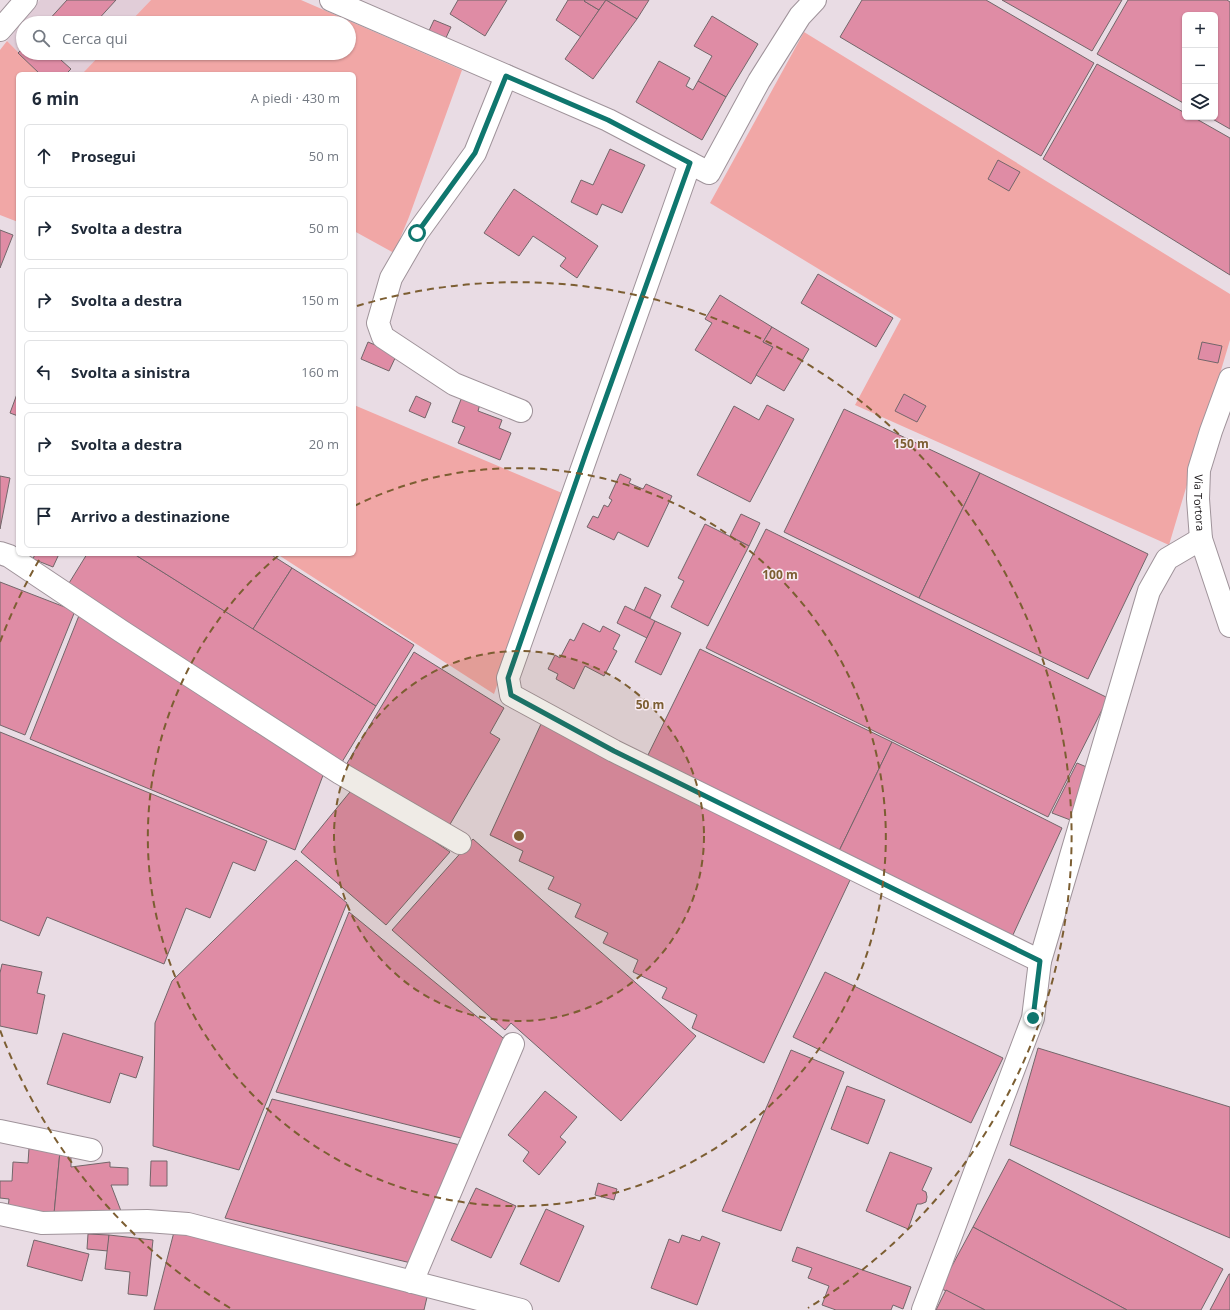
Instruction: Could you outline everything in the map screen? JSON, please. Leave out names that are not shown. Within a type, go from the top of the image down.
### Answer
[{"type":"street","points":[[0,30],[26,0]]},
{"type":"street","points":[[331,0],[608,120],[709,173],[759,81],[800,16],[816,0]]},
{"type":"street","points":[[506,76],[475,153],[417,233],[391,278],[378,323],[383,337],[454,384],[521,411]]},
{"type":"street","points":[[690,163],[586,453],[508,678],[511,695],[614,751],[1040,961]]},
{"type":"street","name":"Via Tortora","points":[[1230,379],[1211,431],[1199,470],[1198,499],[1201,538],[1230,626]]},
{"type":"street","points":[[924,1310],[1033,1018],[1040,961],[1149,591],[1166,559],[1201,538]]},
{"type":"street","points":[[0,552],[9,556],[340,774],[460,843]]},
{"type":"street","points":[[412,1282],[513,1044]]},
{"type":"street","points":[[0,1131],[91,1150]]},
{"type":"street","points":[[0,1214],[42,1223],[147,1221],[188,1224],[521,1310]]},
{"type":"shaded area","points":[[40,0],[151,0],[136,16],[27,16]]},
{"type":"shaded area","points":[[151,0],[301,0],[338,16],[136,16]]},
{"type":"shaded area","points":[[356,24],[462,70],[409,217],[394,253],[356,232],[356,72],[84,72],[95,60],[356,60]]},
{"type":"shaded area","points":[[16,30],[16,50],[7,41]]},
{"type":"shaded area","points":[[804,32],[1230,294],[1230,340],[1169,545],[855,405],[901,319],[710,203]]},
{"type":"shaded area","points":[[7,41],[16,50],[16,60],[26,60],[38,72],[16,72],[16,221],[0,215],[0,50]]},
{"type":"shaded area","points":[[26,60],[95,60],[84,72],[38,72]]},
{"type":"shaded area","points":[[356,406],[562,493],[494,694],[280,556],[356,556]]},
{"type":"building","points":[[67,0],[116,0],[101,16],[52,16]]},
{"type":"building","points":[[458,0],[507,0],[485,36],[450,14]]},
{"type":"building","points":[[568,0],[585,0],[584,1],[599,10],[581,37],[556,20]]},
{"type":"building","points":[[606,0],[599,10],[584,1]]},
{"type":"building","points":[[606,0],[649,0],[637,19]]},
{"type":"building","points":[[606,0],[637,19],[593,79],[565,59]]},
{"type":"building","points":[[862,0],[986,0],[1094,63],[1041,156],[840,37]]},
{"type":"building","points":[[1002,0],[1122,0],[1092,51]]},
{"type":"building","points":[[1128,0],[1227,0],[1230,2],[1230,129],[1214,120],[1218,120],[1218,12],[1182,12],[1182,102],[1097,54]]},
{"type":"building","points":[[712,16],[758,44],[726,97],[698,81],[712,56],[694,46]]},
{"type":"building","points":[[434,20],[451,27],[444,42],[427,35]]},
{"type":"building","points":[[25,60],[61,60],[71,69],[68,72],[38,72]]},
{"type":"building","points":[[659,61],[690,78],[686,86],[693,90],[698,81],[726,97],[702,140],[636,102]]},
{"type":"building","points":[[1097,64],[1182,111],[1182,120],[1198,120],[1230,138],[1230,275],[1043,159]]},
{"type":"building","points":[[610,149],[645,165],[622,213],[602,204],[597,215],[571,202],[581,180],[593,185]]},
{"type":"building","points":[[998,160],[1020,172],[1009,191],[988,179]]},
{"type":"building","points":[[514,189],[598,246],[577,278],[560,266],[566,258],[533,236],[519,256],[484,233]]},
{"type":"building","points":[[0,230],[13,235],[0,268]]},
{"type":"building","points":[[818,274],[893,318],[876,347],[801,303]]},
{"type":"building","points":[[720,295],[772,327],[763,342],[773,347],[751,384],[695,350],[712,323],[705,319]]},
{"type":"building","points":[[772,327],[809,349],[784,391],[756,375],[773,347],[763,342]]},
{"type":"building","points":[[368,342],[397,354],[389,371],[361,359]]},
{"type":"building","points":[[1202,342],[1222,346],[1218,363],[1198,359]]},
{"type":"building","points":[[904,394],[926,406],[917,422],[895,411]]},
{"type":"building","points":[[416,396],[431,403],[425,418],[409,411]]},
{"type":"building","points":[[16,397],[16,415],[10,413]]},
{"type":"building","points":[[462,397],[480,404],[478,411],[502,420],[499,428],[511,433],[500,460],[458,443],[465,427],[452,422]]},
{"type":"building","points":[[767,405],[794,419],[750,502],[697,475],[734,406],[759,420]]},
{"type":"building","points":[[844,409],[980,473],[919,598],[784,532]]},
{"type":"building","points":[[980,473],[1148,554],[1088,679],[919,598]]},
{"type":"building","points":[[620,474],[631,479],[629,483],[643,489],[646,484],[672,496],[648,547],[618,532],[614,540],[587,527],[593,516],[598,518],[604,505],[608,507],[612,500],[609,498]]},
{"type":"building","points":[[0,476],[10,478],[0,529]]},
{"type":"building","points":[[741,514],[760,523],[749,546],[730,536]]},
{"type":"building","points":[[705,524],[749,546],[708,626],[671,607],[684,581],[678,578]]},
{"type":"building","points":[[766,529],[1108,698],[1048,817],[706,648]]},
{"type":"building","points":[[34,556],[58,556],[53,567],[33,559]]},
{"type":"building","points":[[86,556],[137,556],[376,706],[342,762],[66,588]]},
{"type":"building","points":[[137,556],[273,556],[292,568],[253,629]]},
{"type":"building","points":[[292,568],[414,645],[376,706],[253,629]]},
{"type":"building","points":[[0,582],[75,611],[25,735],[0,725]]},
{"type":"building","points":[[645,587],[661,595],[650,618],[634,611]]},
{"type":"building","points":[[625,606],[655,621],[647,638],[617,623]]},
{"type":"building","points":[[80,613],[325,770],[295,850],[30,739]]},
{"type":"building","points":[[655,621],[681,633],[661,675],[635,662]]},
{"type":"building","points":[[583,623],[600,632],[603,626],[620,635],[613,649],[617,651],[604,676],[585,666],[574,689],[556,679],[558,674],[548,669],[555,655],[560,658],[570,639],[574,641]]},
{"type":"building","points":[[700,649],[892,742],[839,851],[647,757]]},
{"type":"building","points":[[414,652],[504,708],[490,733],[500,739],[449,826],[346,765]]},
{"type":"building","points":[[541,724],[851,878],[764,1063],[692,1028],[697,1015],[662,998],[667,988],[633,972],[638,960],[603,943],[608,933],[575,917],[581,904],[548,889],[554,877],[519,861],[523,851],[490,835]]},
{"type":"building","points":[[0,732],[267,841],[255,871],[233,862],[210,918],[186,908],[164,964],[47,917],[39,936],[0,920]]},
{"type":"building","points":[[892,742],[1062,828],[1012,937],[839,851]]},
{"type":"building","points":[[1077,763],[1089,768],[1073,821],[1052,813]]},
{"type":"building","points":[[354,787],[450,852],[386,925],[301,852]]},
{"type":"building","points":[[473,839],[696,1036],[621,1121],[511,1023],[505,1030],[392,930]]},
{"type":"building","points":[[296,860],[347,903],[239,1170],[153,1146],[155,1023],[172,981]]},
{"type":"building","points":[[349,912],[508,1042],[469,1140],[276,1092]]},
{"type":"building","points":[[2,964],[42,972],[37,993],[45,995],[37,1034],[0,1026],[0,973]]},
{"type":"building","points":[[825,972],[1003,1058],[971,1123],[793,1037]]},
{"type":"building","points":[[63,1033],[143,1057],[136,1078],[120,1073],[110,1103],[47,1084]]},
{"type":"building","points":[[1038,1048],[1230,1107],[1230,1238],[1010,1145]]},
{"type":"building","points":[[791,1050],[844,1072],[781,1231],[722,1211]]},
{"type":"building","points":[[847,1086],[885,1100],[868,1144],[831,1129]]},
{"type":"building","points":[[545,1091],[577,1117],[560,1137],[566,1142],[539,1175],[523,1161],[529,1152],[508,1135]]},
{"type":"building","points":[[272,1099],[464,1146],[411,1263],[225,1218]]},
{"type":"building","points":[[29,1148],[60,1151],[54,1214],[8,1209],[9,1199],[0,1198],[0,1181],[12,1181],[13,1162],[28,1163]]},
{"type":"building","points":[[60,1151],[71,1152],[71,1167],[110,1162],[110,1167],[128,1168],[128,1185],[111,1185],[121,1211],[54,1214]]},
{"type":"building","points":[[890,1152],[932,1168],[922,1190],[926,1192],[926,1202],[917,1204],[908,1229],[866,1211]]},
{"type":"building","points":[[1009,1159],[1223,1269],[1201,1310],[1127,1310],[973,1227]]},
{"type":"building","points":[[151,1161],[167,1161],[167,1186],[150,1186]]},
{"type":"building","points":[[598,1183],[617,1189],[614,1200],[595,1195]]},
{"type":"building","points":[[476,1188],[516,1206],[491,1258],[451,1240]]},
{"type":"building","points":[[546,1209],[584,1226],[559,1282],[520,1264]]},
{"type":"building","points":[[973,1227],[1127,1310],[985,1310],[940,1288]]},
{"type":"building","points":[[175,1228],[428,1293],[424,1310],[154,1310]]},
{"type":"building","points":[[88,1234],[109,1235],[108,1251],[87,1249]]},
{"type":"building","points":[[109,1235],[153,1240],[147,1296],[128,1294],[130,1272],[105,1269]]},
{"type":"building","points":[[682,1235],[700,1241],[702,1236],[720,1243],[697,1305],[651,1288],[669,1239],[679,1243]]},
{"type":"building","points":[[34,1240],[89,1254],[82,1281],[27,1266]]},
{"type":"building","points":[[797,1247],[911,1287],[903,1309],[893,1305],[891,1310],[836,1310],[822,1305],[829,1286],[808,1278],[812,1268],[792,1261]]},
{"type":"building","points":[[1229,1274],[1230,1310],[1210,1310]]},
{"type":"building","points":[[946,1290],[985,1310],[936,1310]]},
{"type":"route","points":[[417,233],[475,153],[506,76],[608,120],[690,163],[586,453],[508,678],[511,695],[614,751],[1040,961],[1033,1018]]}]
